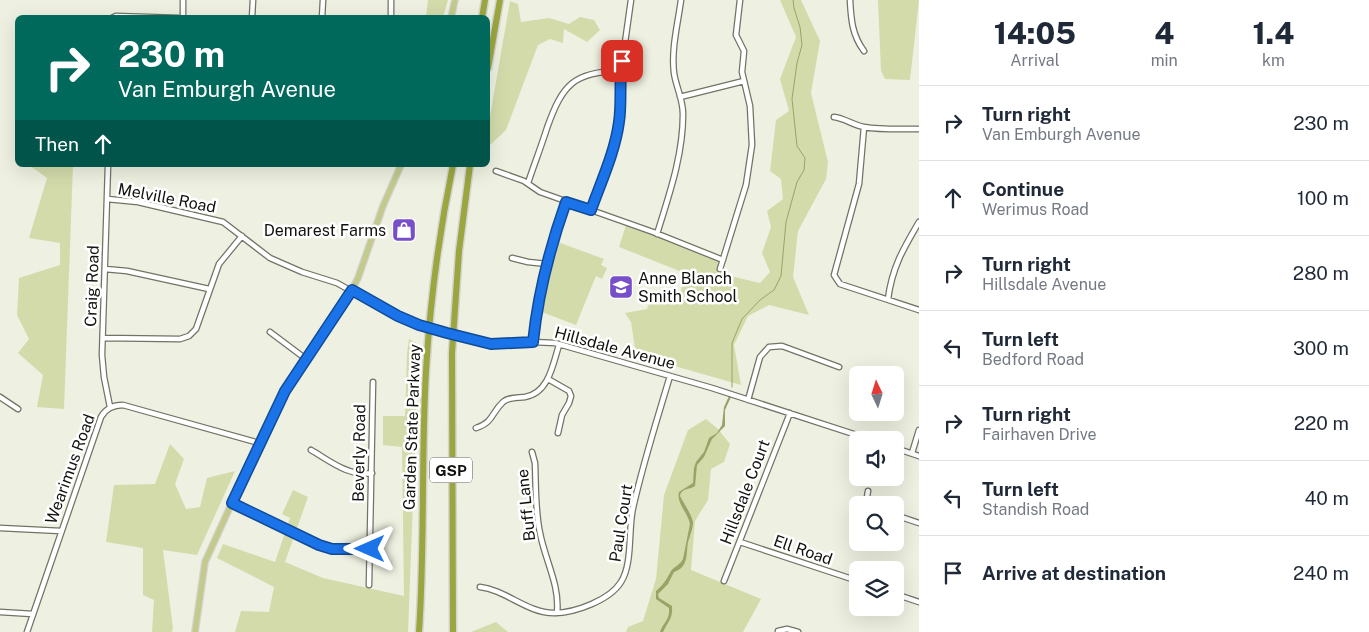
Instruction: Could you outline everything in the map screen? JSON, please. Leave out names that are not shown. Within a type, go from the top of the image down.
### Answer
[{"type":"highway","points":[[482,15],[485,0]]},
{"type":"highway","points":[[490,57],[500,0]]},
{"type":"highway","name":"Garden State Parkway","points":[[419,632],[427,355],[439,246],[453,167]]},
{"type":"highway","name":"GSP","points":[[453,632],[452,353],[459,251],[470,167]]},
{"type":"main road","points":[[452,15],[455,0]]},
{"type":"main road","points":[[196,632],[205,562],[259,443],[285,391],[352,290],[364,265],[382,206],[400,167]]},
{"type":"street","points":[[181,15],[183,0]]},
{"type":"street","points":[[252,15],[253,0]]},
{"type":"street","points":[[322,15],[323,0]]},
{"type":"street","points":[[391,0],[391,15]]},
{"type":"street","points":[[591,210],[617,132],[621,71],[631,0]]},
{"type":"street","points":[[657,234],[678,159],[683,113],[673,64],[681,0]]},
{"type":"street","points":[[720,269],[746,185],[751,160],[752,121],[742,66],[744,51],[738,40],[736,30],[740,0]]},
{"type":"street","points":[[850,0],[852,27],[864,51]]},
{"type":"street","points":[[528,183],[555,104],[563,92],[574,82],[589,75],[607,71],[621,71]]},
{"type":"street","points":[[680,96],[744,81]]},
{"type":"street","points":[[834,117],[840,117],[864,127],[919,130]]},
{"type":"street","points":[[864,127],[860,184],[834,271],[835,279],[843,284],[919,310]]},
{"type":"street","name":"Craig Road","points":[[108,167],[103,367],[110,407]]},
{"type":"street","points":[[496,171],[528,183],[540,192],[723,260]]},
{"type":"street","name":"Melville Road","points":[[107,199],[138,202],[216,220],[229,225],[261,252],[280,263],[338,283],[352,290]]},
{"type":"street","points":[[533,342],[536,316],[547,264],[555,232],[566,202]]},
{"type":"street","points":[[888,299],[890,283],[896,263],[919,222]]},
{"type":"street","points":[[103,338],[185,338],[196,329],[209,289],[222,258],[242,236]]},
{"type":"street","points":[[512,258],[547,264]]},
{"type":"street","points":[[105,269],[127,270],[209,289]]},
{"type":"street","name":"Hillsdale Avenue","points":[[352,290],[392,313],[419,325],[491,344],[533,342],[559,345],[670,376],[849,432]]},
{"type":"street","points":[[270,332],[306,359]]},
{"type":"street","points":[[476,428],[486,425],[506,399],[533,395],[543,386],[548,379],[559,345]]},
{"type":"street","points":[[748,400],[760,356],[769,347],[782,346],[839,367]]},
{"type":"street","name":"Paul Court","points":[[480,587],[488,588],[533,610],[557,613],[567,612],[599,601],[615,590],[622,582],[628,560],[633,508],[670,376]]},
{"type":"street","points":[[548,379],[569,391],[571,396],[562,415],[558,433]]},
{"type":"street","name":"Beverly Road","points":[[369,584],[373,382]]},
{"type":"street","points":[[0,398],[18,409]]},
{"type":"street","name":"Wearimus Road","points":[[27,632],[101,417],[110,407],[123,405],[259,443]]},
{"type":"street","name":"Hillsdale Court","points":[[724,581],[790,413]]},
{"type":"street","points":[[912,453],[919,430]]},
{"type":"street","points":[[311,450],[347,472],[372,473]]},
{"type":"street","points":[[904,451],[919,456]]},
{"type":"street","name":"Buff Lane","points":[[532,452],[535,462],[539,532],[557,590],[557,613]]},
{"type":"street","points":[[867,496],[868,491]]},
{"type":"street","points":[[232,503],[319,545],[332,549],[370,549]]},
{"type":"street","points":[[904,519],[919,524]]},
{"type":"street","points":[[0,528],[61,531]]},
{"type":"street","name":"Ell Road","points":[[740,542],[849,578]]},
{"type":"street","points":[[904,597],[919,602]]},
{"type":"street","points":[[0,612],[33,614]]},
{"type":"street","points":[[778,631],[786,628],[798,632]]},
{"type":"shaded area","points":[[428,0],[448,0],[444,15],[426,15]]},
{"type":"shaded area","points":[[780,0],[801,0],[820,41],[811,93],[828,162],[826,179],[798,231],[793,277],[809,315],[769,305],[748,316],[734,345],[741,385],[636,355],[631,322],[625,313],[647,309],[653,294],[676,304],[687,274],[619,247],[627,222],[716,255],[722,274],[760,283],[770,272],[762,253],[771,227],[767,211],[783,199],[781,179],[770,171],[776,120],[789,111],[780,79],[796,37]]},
{"type":"shaded area","points":[[878,0],[919,0],[910,80],[885,79],[881,71]]},
{"type":"shaded area","points":[[510,1],[518,4],[521,22],[549,18],[569,24],[580,17],[594,20],[600,30],[587,42],[564,29],[563,43],[550,39],[538,45],[506,130],[490,145],[490,116]]},
{"type":"shaded area","points":[[32,167],[73,167],[64,409],[37,407],[43,375],[18,353],[29,339],[17,315],[19,278],[60,265],[60,243],[29,238],[47,178]]},
{"type":"shaded area","points":[[555,241],[604,259],[601,265],[607,268],[602,279],[596,276],[576,325],[539,311]]},
{"type":"shaded area","points":[[409,339],[416,343],[416,424],[408,632],[235,632],[241,611],[269,612],[274,587],[217,558],[223,544],[275,562],[290,518],[282,514],[293,490],[308,497],[285,562],[323,578],[404,596],[402,447],[383,445],[383,416],[405,416]]},
{"type":"shaded area","points":[[729,396],[731,397],[725,410],[725,426],[712,439],[704,457],[697,465],[695,486],[684,490],[680,496],[693,522],[684,563],[679,570],[674,572],[668,584],[658,594],[659,598],[672,606],[670,620],[663,632],[660,632],[667,619],[669,608],[656,599],[656,591],[683,559],[690,524],[679,500],[679,492],[693,483],[696,462],[704,452],[709,438],[717,433],[722,425],[724,407]]},
{"type":"shaded area","points":[[706,419],[718,429],[730,444],[724,462],[711,469],[708,500],[695,521],[691,570],[761,599],[743,632],[626,632],[628,627],[643,621],[656,579],[664,495],[688,430]]},
{"type":"shaded area","points":[[170,444],[184,459],[175,484],[186,509],[200,507],[207,478],[235,471],[197,555],[163,550],[173,628],[172,632],[152,632],[154,600],[143,595],[143,548],[106,542],[114,485],[155,484]]},
{"type":"shaded area","points":[[496,622],[508,632],[471,632]]},
{"type":"waterway","points":[[732,387],[732,343],[742,319],[760,300],[774,290],[781,276],[786,222],[797,182],[804,170],[805,158],[797,146],[792,99],[797,63],[802,45],[800,27],[793,0]]},
{"type":"place","name":"Demarest Farms","points":[[404,230]]},
{"type":"place","name":"Anne Blanch Smith School","points":[[621,287]]},
{"type":"route","points":[[370,549],[326,548],[232,503],[278,405],[292,378],[352,290],[385,310],[419,325],[491,344],[533,342],[536,316],[551,245],[566,202],[591,210],[614,144],[619,120],[622,61]]}]
